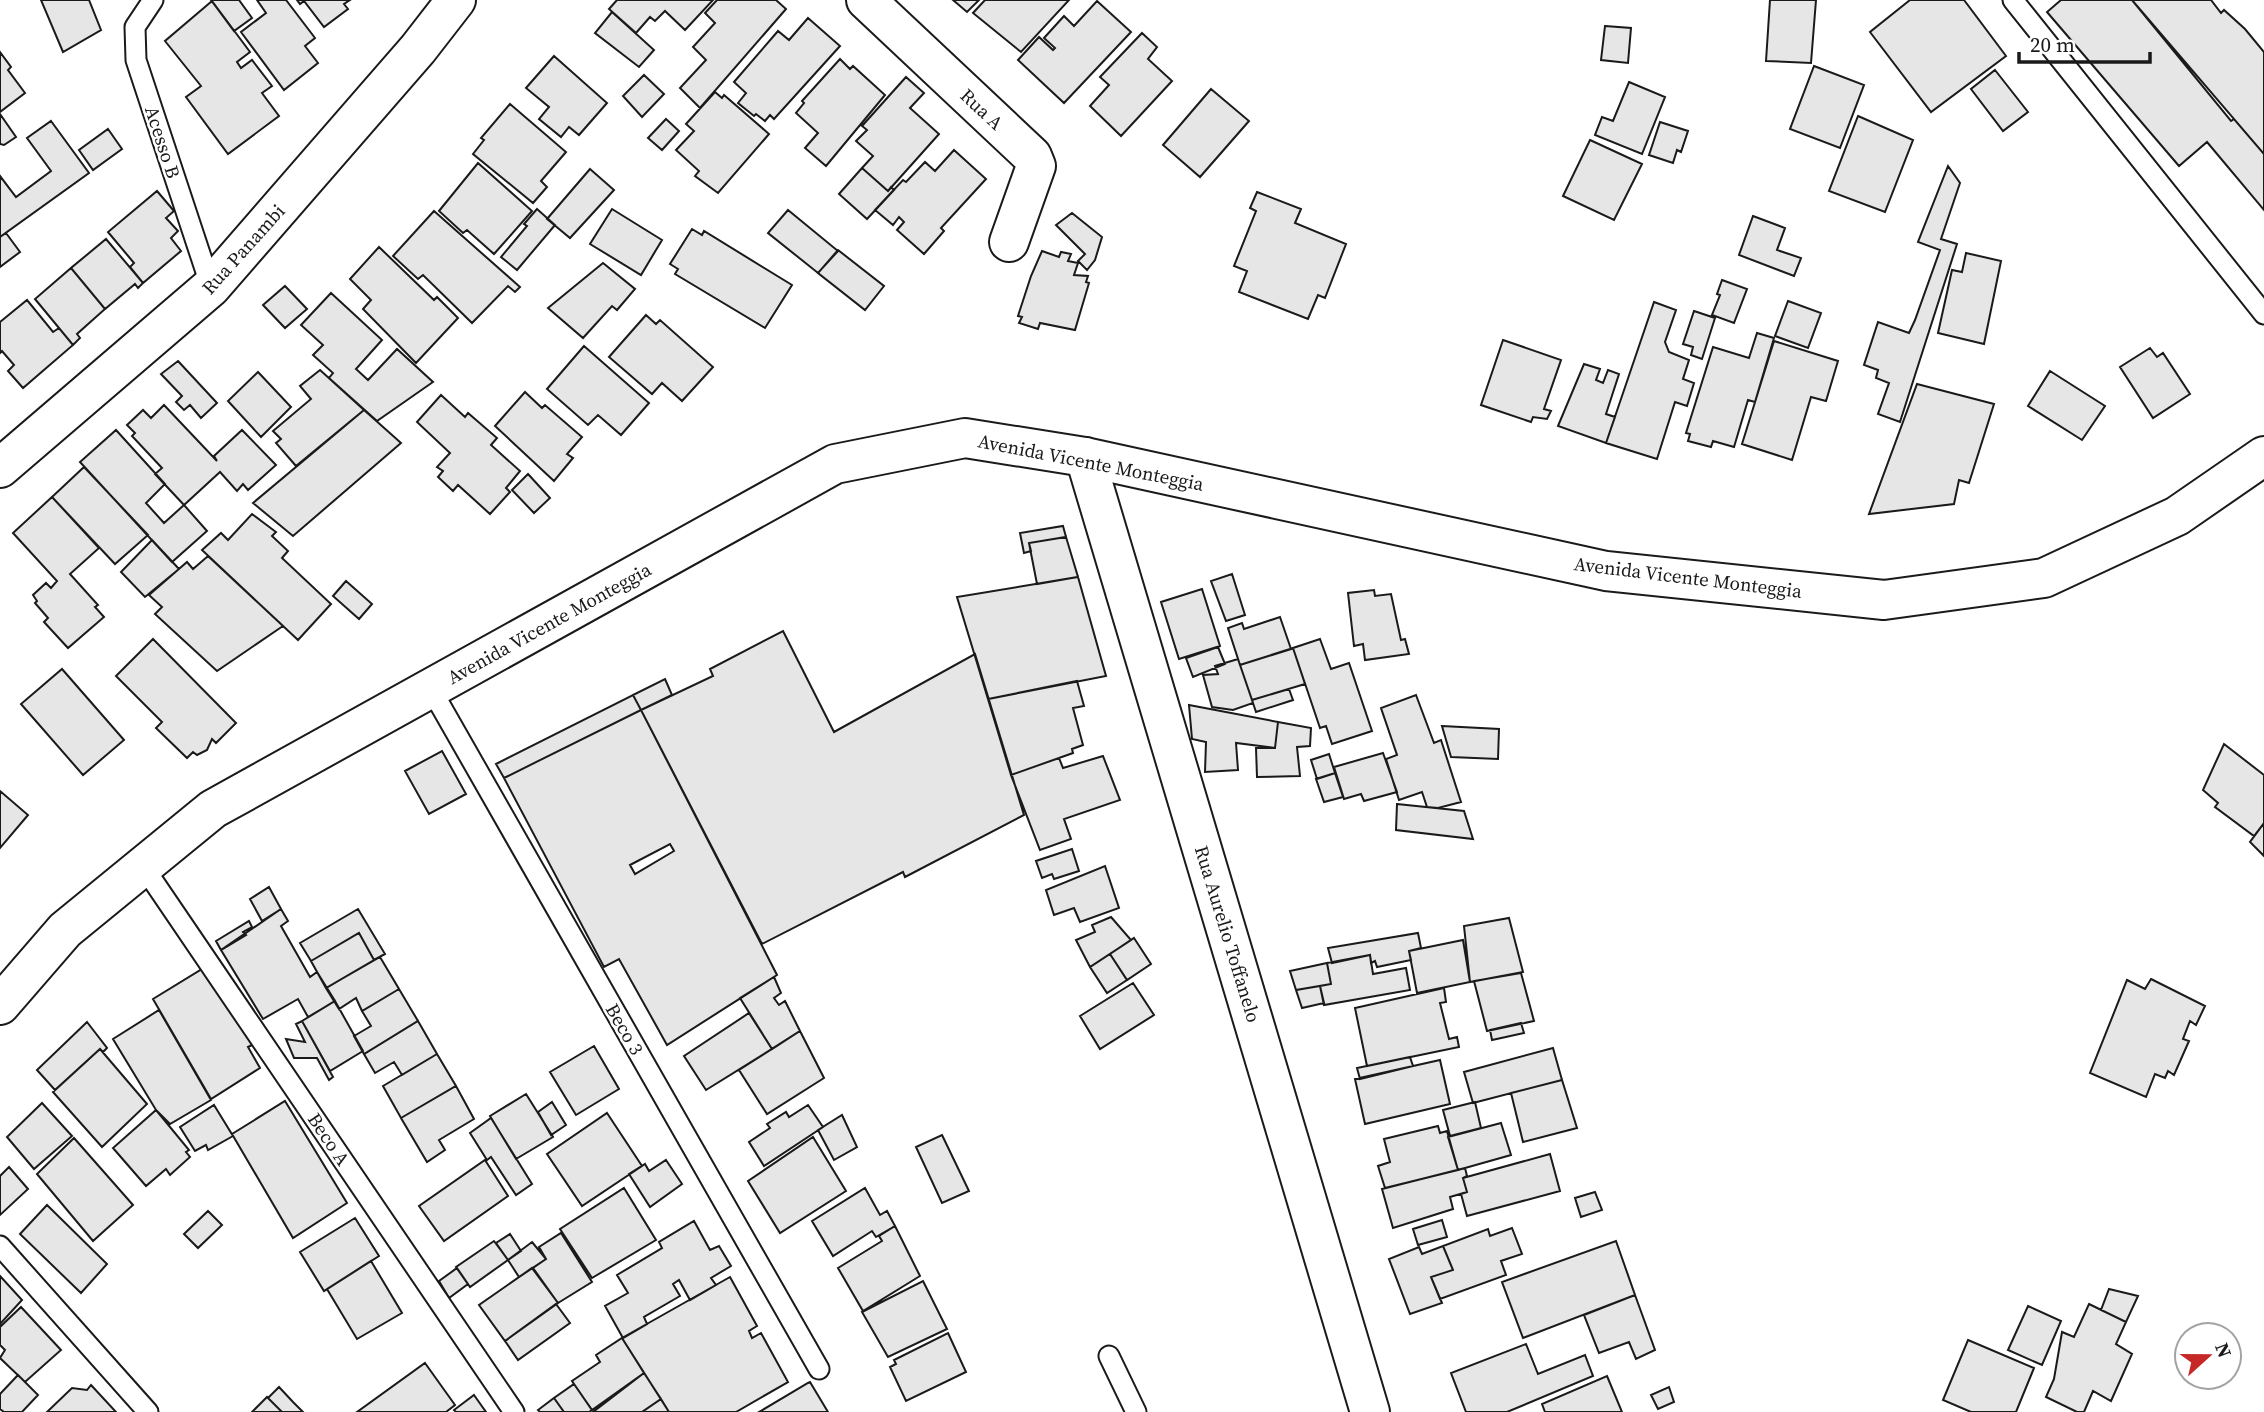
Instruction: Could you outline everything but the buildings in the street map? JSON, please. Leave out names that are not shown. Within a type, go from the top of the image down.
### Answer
[{"type":"main road","name":"Rua Panambi","points":[[0,468],[211,287],[418,49],[456,0]]},
{"type":"main road","name":"Rua A","points":[[866,0],[1032,156],[1036,166],[1009,242]]},
{"type":"main road","name":"Avenida Vicente Monteggia","points":[[0,1004],[65,930],[213,809],[835,464],[965,438],[1085,457],[1606,570],[1884,600],[2044,578],[2177,516],[2264,456]]},
{"type":"main road","name":"Rua Aurelio Toffanelo","points":[[1085,457],[1370,1412]]},
{"type":"lane","name":"Acesso B","points":[[153,0],[135,27],[136,60],[211,287]]},
{"type":"lane","points":[[2013,0],[2264,314]]},
{"type":"lane","name":"Beco 3","points":[[431,689],[819,1369]]},
{"type":"lane","name":"Beco A","points":[[144,866],[514,1412]]},
{"type":"lane","points":[[0,1246],[148,1412]]},
{"type":"lane","points":[[1109,1356],[1136,1412]]}]
